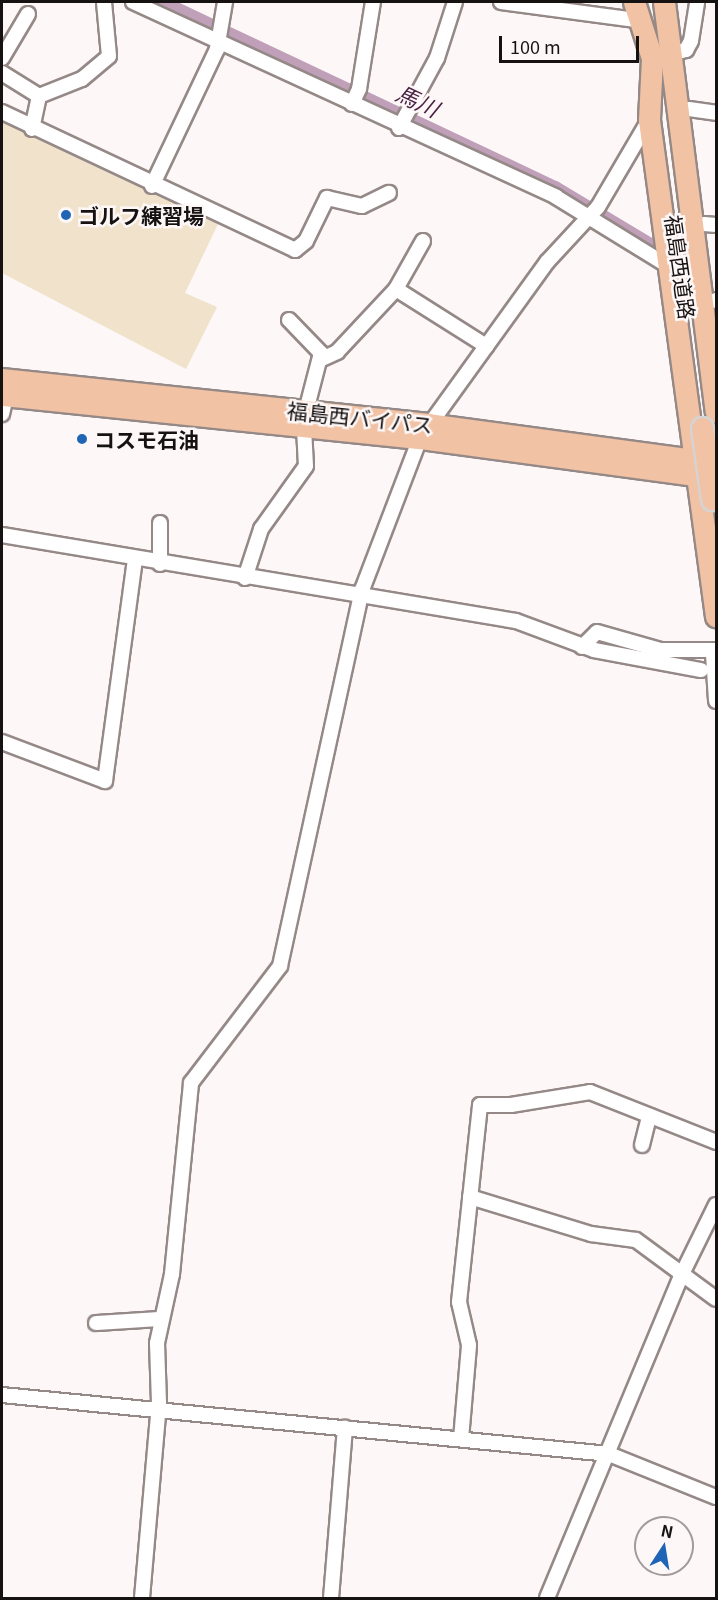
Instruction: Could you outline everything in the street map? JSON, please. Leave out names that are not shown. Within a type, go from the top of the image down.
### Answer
[{"type":"highway","name":"福島西道路","points":[[664,2],[661,56],[702,428],[717,533]]},
{"type":"highway","name":"福島西道路","points":[[638,8],[661,56],[717,412]]},
{"type":"highway","points":[[661,56],[689,109],[710,225],[716,302]]},
{"type":"highway","points":[[661,56],[649,120],[703,471],[717,616]]},
{"type":"highway","name":"福島西バイパス","points":[[3,396],[305,419],[424,431],[703,471],[717,463]]},
{"type":"street","points":[[39,96],[82,79],[109,56],[104,2]]},
{"type":"street","points":[[133,2],[219,34],[355,97],[556,197],[594,212],[670,267]]},
{"type":"street","points":[[152,186],[219,34],[225,2]]},
{"type":"street","points":[[355,97],[373,2]]},
{"type":"street","points":[[402,121],[437,58],[454,2]]},
{"type":"street","points":[[501,2],[638,8]]},
{"type":"street","points":[[661,56],[686,50],[691,40],[697,2]]},
{"type":"street","points":[[2,58],[28,14]]},
{"type":"street","points":[[2,74],[39,96]]},
{"type":"street","points":[[32,129],[39,96]]},
{"type":"street","points":[[689,109],[717,113]]},
{"type":"street","points":[[2,112],[32,129],[152,186],[295,250],[306,241],[327,198],[362,206],[389,193]]},
{"type":"street","points":[[142,1599],[158,1411],[160,1319],[172,1274],[191,1083],[280,966],[361,596],[424,431],[547,262],[594,212],[649,120]]},
{"type":"street","points":[[245,578],[261,529],[306,466],[305,419],[322,359],[337,352],[396,289],[423,241]]},
{"type":"street","points":[[396,289],[486,346]]},
{"type":"street","points":[[289,320],[322,359]]},
{"type":"street","points":[[160,523],[160,564]]},
{"type":"street","points":[[2,535],[135,560],[537,626],[582,647],[701,670]]},
{"type":"street","points":[[2,742],[105,782],[135,560]]},
{"type":"street","points":[[582,647],[597,632],[660,650],[715,652],[717,700]]},
{"type":"street","points":[[461,1439],[469,1346],[459,1302],[480,1105],[511,1105],[590,1092],[717,1142]]},
{"type":"street","points":[[642,1145],[649,1116]]},
{"type":"street","points":[[470,1197],[591,1234],[636,1240],[717,1299]]},
{"type":"street","points":[[547,1599],[682,1274],[717,1205]]},
{"type":"street","points":[[96,1323],[160,1319]]},
{"type":"street","points":[[2,1395],[609,1454],[717,1497]]},
{"type":"street","points":[[331,1599],[345,1428]]},
{"type":"shaded area","points":[[2,119],[219,222],[185,293],[217,307],[186,369],[2,273]]},
{"type":"waterway","name":"馬川","points":[[159,2],[555,189],[653,248]]},
{"type":"place","name":"ゴルフ練習場","points":[[66,215]]},
{"type":"place","name":"コスモ石油","points":[[82,439]]}]
